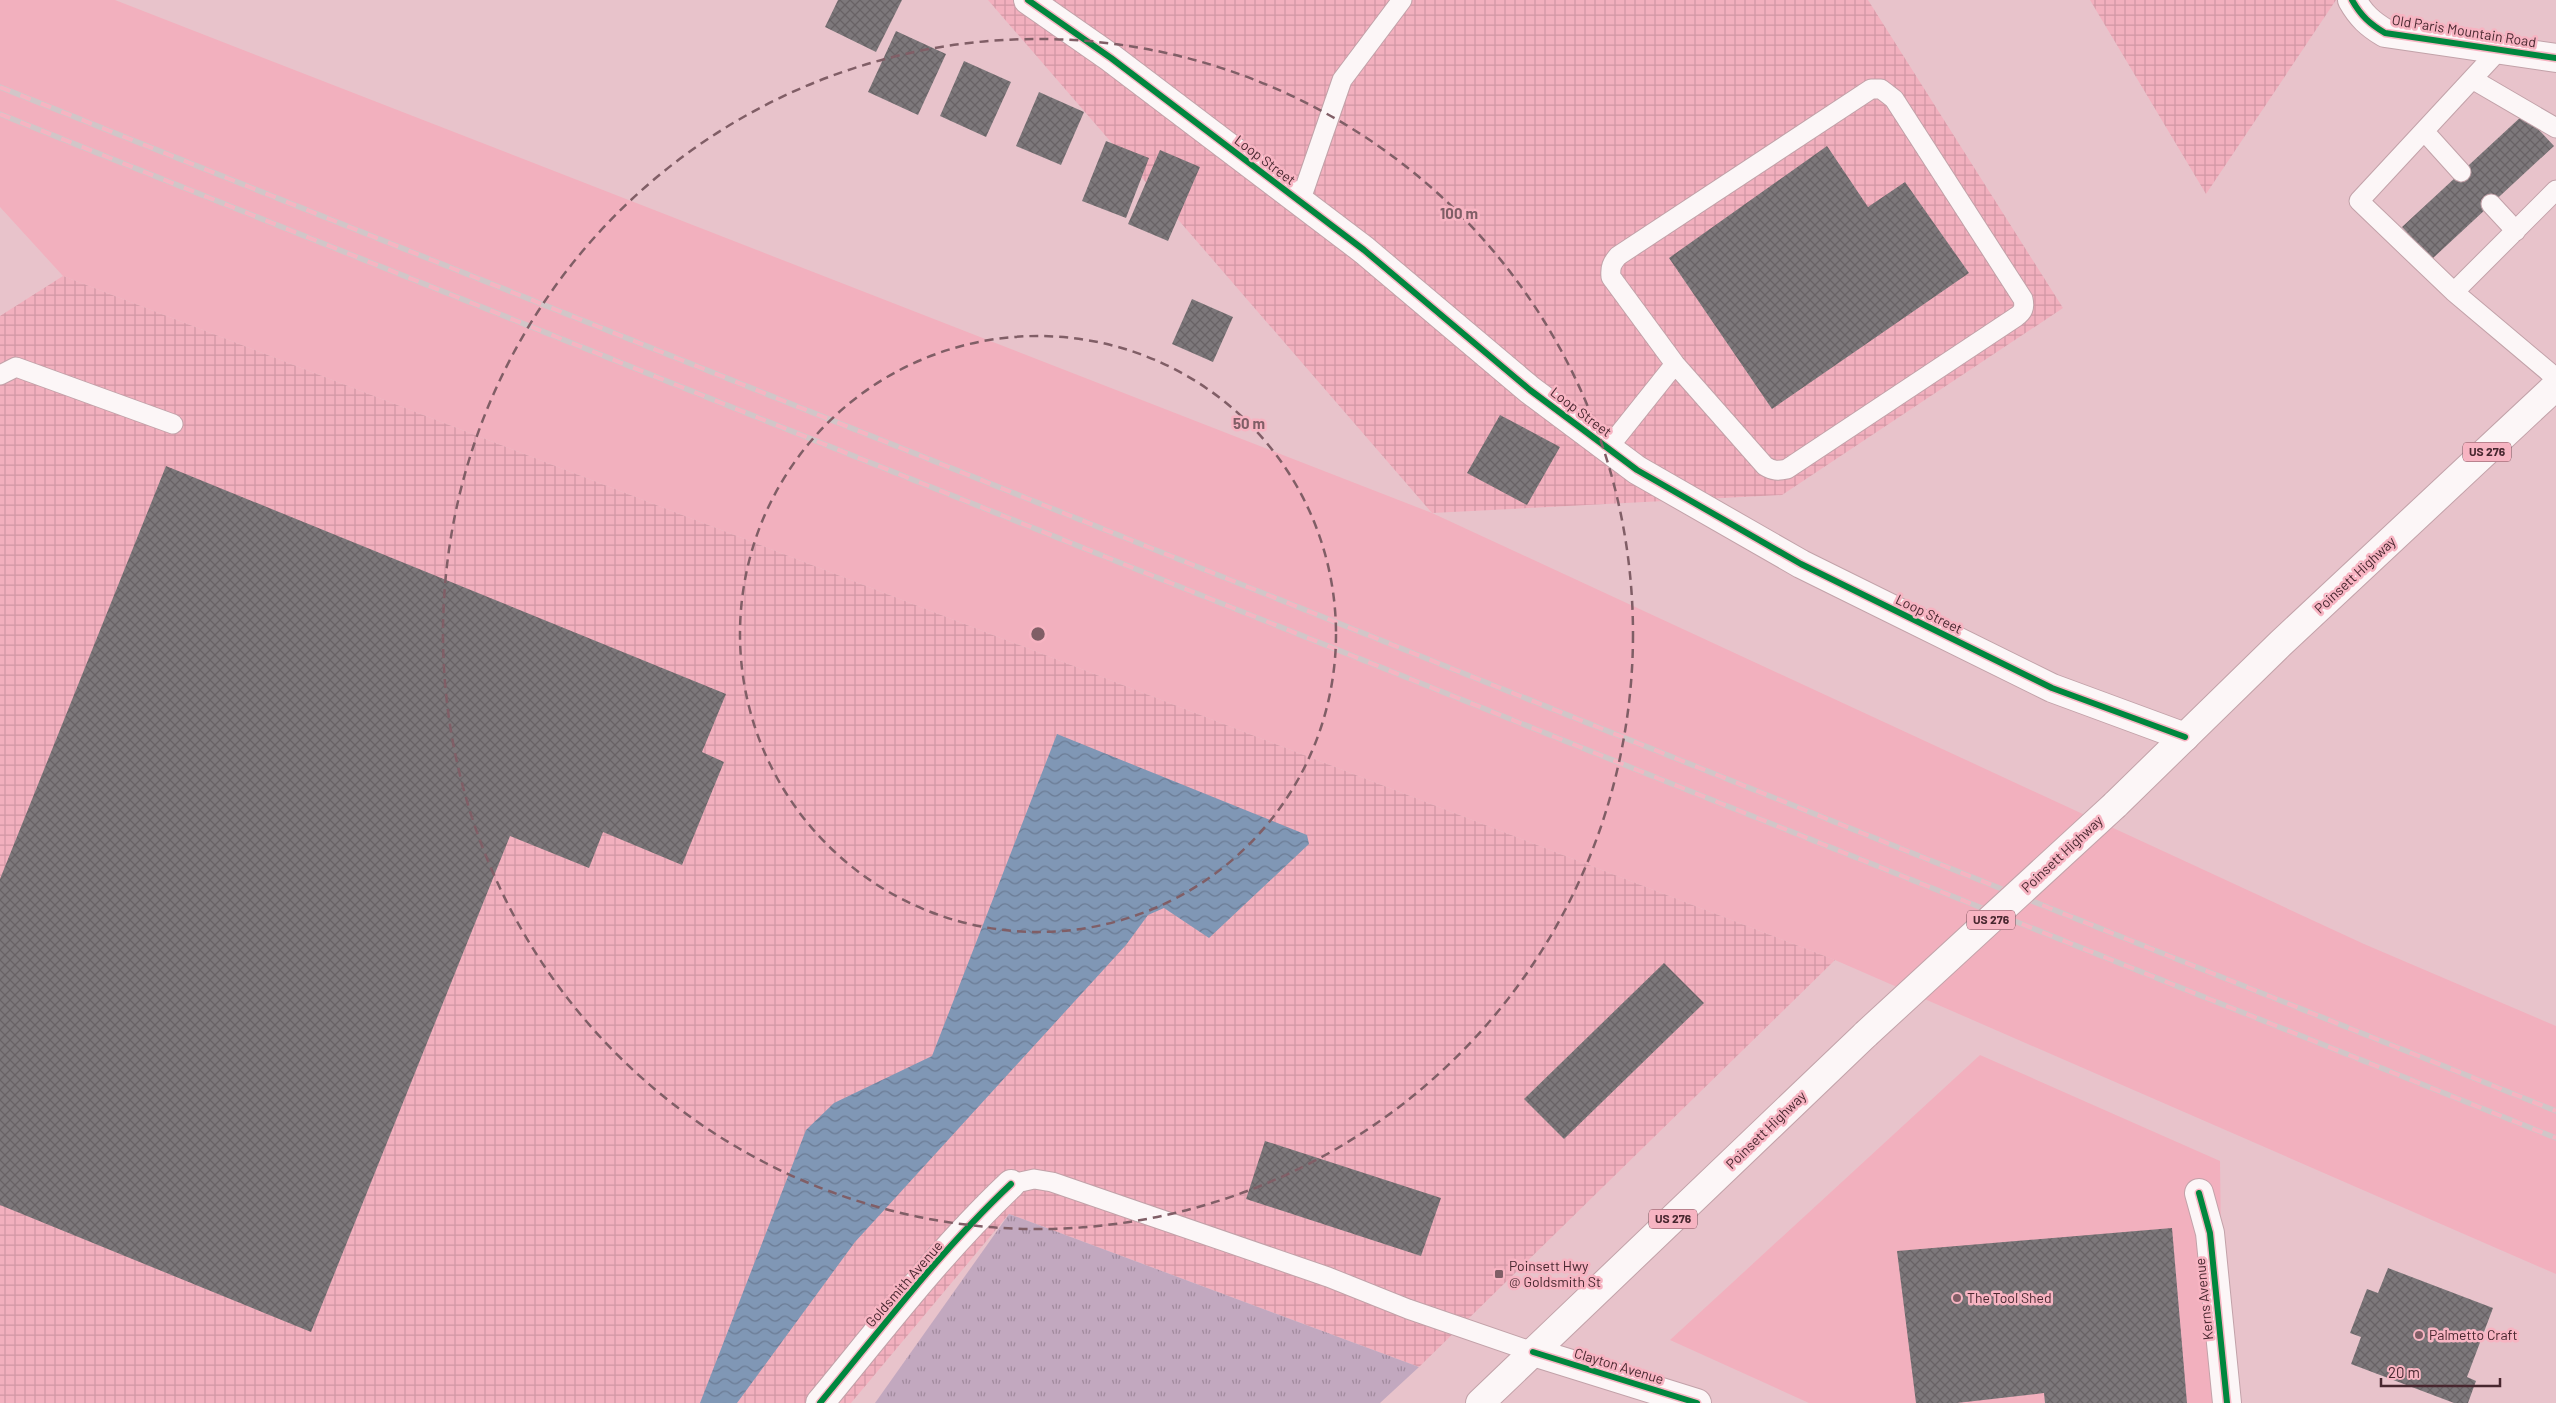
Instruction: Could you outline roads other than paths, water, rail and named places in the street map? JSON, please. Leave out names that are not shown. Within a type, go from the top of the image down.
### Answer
[{"type":"main road","name":"Loop Street","points":[[1028,0],[1111,58],[1364,250],[1530,390],[1637,470],[1801,564],[2052,688],[2185,737]]},
{"type":"main road","name":"Old Paris Mountain Road","points":[[2352,0],[2370,24],[2386,33],[2556,58]]},
{"type":"main road","name":"Poinsett Highway","points":[[1480,1403],[1866,1034],[2115,805],[2280,644],[2556,386]]},
{"type":"main road","name":"Goldsmith Avenue","points":[[820,1403],[906,1299],[990,1204],[1012,1184]]},
{"type":"main road","name":"Kerns Avenue","points":[[2199,1193],[2210,1233],[2227,1403]]},
{"type":"main road","name":"Clayton Avenue","points":[[1533,1352],[1697,1403]]},
{"type":"lane","points":[[1300,202],[1342,80],[1402,0]]},
{"type":"lane","points":[[2499,50],[2359,202],[2454,292],[2556,378]]},
{"type":"lane","points":[[2472,79],[2556,128]]},
{"type":"lane","points":[[1871,89],[1880,89],[1894,99],[2023,299],[2022,314],[1787,469],[1772,470],[1765,466],[1675,364],[1611,276],[1610,268],[1613,262],[1618,256],[1871,89]]},
{"type":"lane","points":[[2424,132],[2461,172]]},
{"type":"lane","points":[[2454,292],[2556,190]]},
{"type":"lane","points":[[2491,204],[2516,230]]},
{"type":"lane","points":[[1608,448],[1675,364]]},
{"type":"lane","points":[[0,375],[16,366],[173,424]]},
{"type":"lane","points":[[1012,1184],[1034,1179],[1052,1182],[1533,1352]]},
{"type":"water","points":[[1057,734],[1307,835],[1309,844],[1209,938],[1164,908],[1148,915],[1126,945],[855,1242],[737,1403],[700,1403],[806,1130],[834,1103],[932,1056]]},
{"type":"railway","points":[[0,87],[2556,1111]]},
{"type":"railway","points":[[0,114],[2556,1138]]},
{"type":"place","name":"Poinsett Hwy @ Goldsmith St","points":[[1499,1274]]},
{"type":"place","name":"The Tool Shed","points":[[1957,1298]]},
{"type":"place","name":"Palmetto Craft","points":[[2419,1335]]}]
